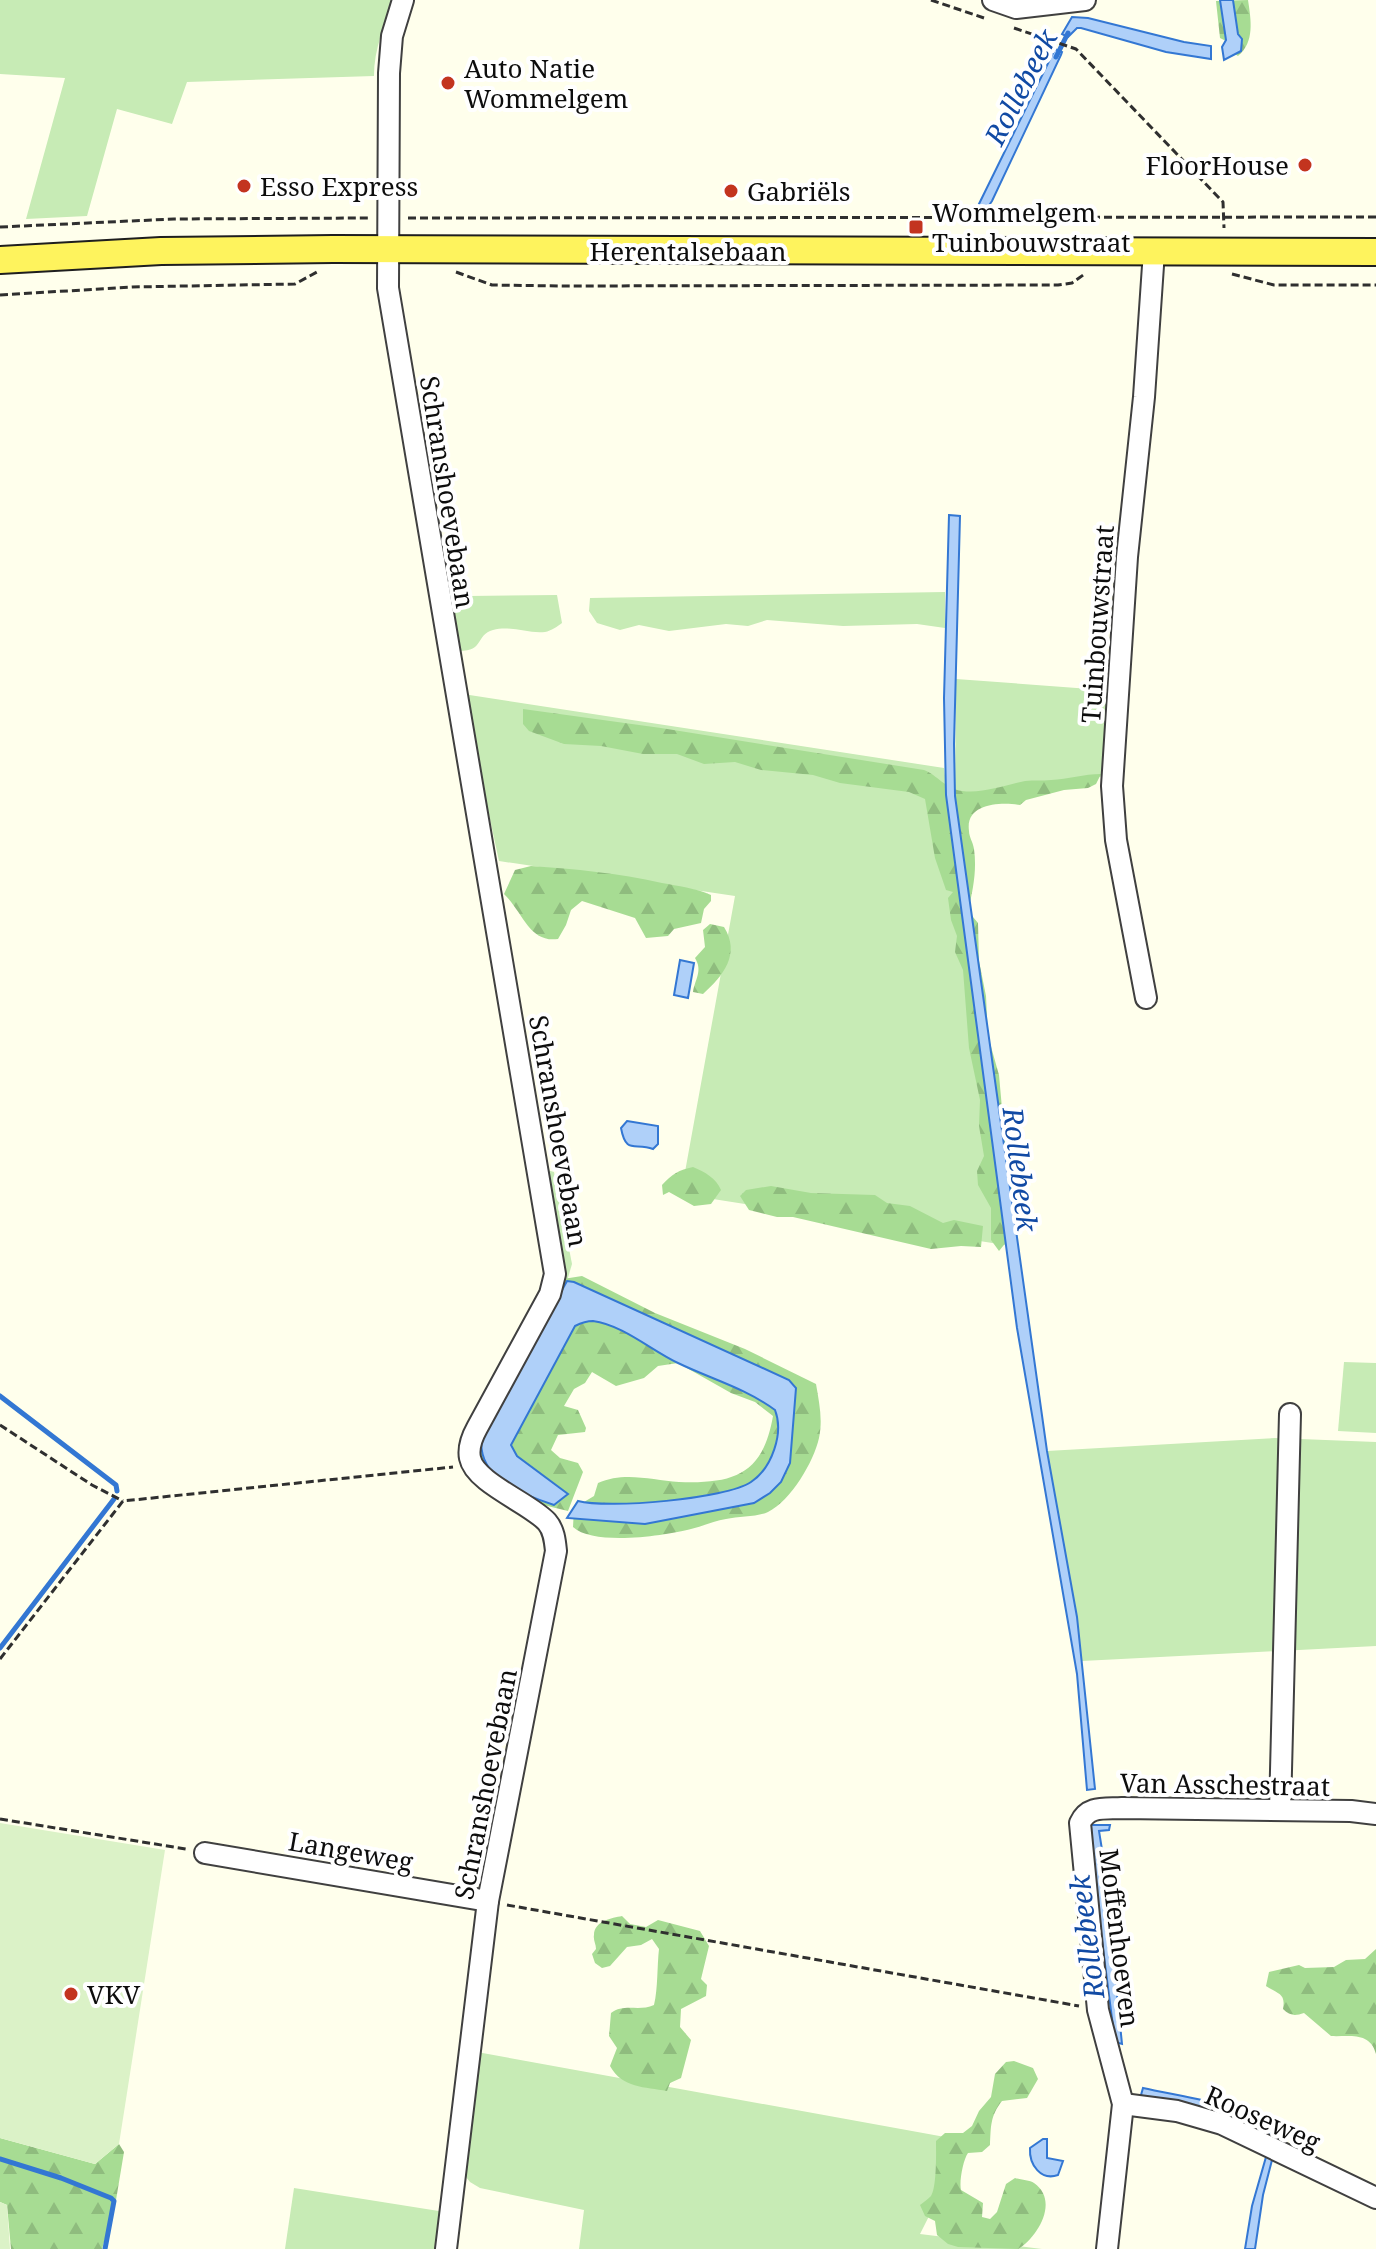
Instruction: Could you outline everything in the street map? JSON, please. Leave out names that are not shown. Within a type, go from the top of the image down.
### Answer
[{"type":"main road","name":"Herentalsebaan","points":[[0,260],[161,251],[1154,251],[1224,262],[1376,252]]},
{"type":"street","name":"Schranshoevebaan","points":[[403,0],[392,36],[389,73],[388,288],[555,1274],[550,1294],[471,1439],[472,1465],[548,1523],[556,1551],[488,1901],[446,2249]]},
{"type":"street","points":[[993,0],[1016,8],[1085,0]]},
{"type":"street","name":"Tuinbouwstraat","points":[[1146,998],[1116,840],[1112,786],[1127,557],[1144,397],[1154,251]]},
{"type":"street","points":[[1280,1810],[1290,1414]]},
{"type":"street","name":"Van Asschestraat","points":[[1080,1823],[1083,1816],[1095,1809],[1376,1814]]},
{"type":"street","name":"Moffenhoeven","points":[[1080,1823],[1098,2010],[1123,2104],[1107,2249]]},
{"type":"street","name":"Langeweg","points":[[205,1853],[488,1901]]},
{"type":"street","name":"Rooseweg","points":[[1123,2104],[1177,2111],[1222,2124],[1376,2198]]},
{"type":"path","points":[[1063,44],[1076,49],[1223,202],[1224,262],[1274,285],[1376,285]]},
{"type":"path","points":[[0,227],[174,219],[1376,217]]},
{"type":"path","points":[[0,295],[132,287],[295,284],[325,269]]},
{"type":"path","points":[[446,269],[492,285],[565,286],[1058,285],[1072,283],[1090,270]]},
{"type":"path","points":[[0,1425],[92,1485],[123,1501],[472,1465]]},
{"type":"path","points":[[0,1659],[123,1501]]},
{"type":"path","points":[[0,1819],[205,1853]]},
{"type":"path","points":[[488,1901],[1098,2010]]},
{"type":"green space","points":[[0,0],[395,0],[378,47],[374,76],[187,82],[172,124],[117,109],[87,216],[26,219],[65,78],[0,74]]},
{"type":"green space","points":[[1248,0],[1249,37],[1238,56],[1228,49],[1228,42],[1220,38],[1216,1]]},
{"type":"green space","points":[[465,576],[469,596],[557,595],[562,623],[545,632],[506,628],[493,630],[487,632],[472,649],[457,651],[444,577]]},
{"type":"green space","points":[[945,592],[945,628],[917,624],[843,626],[767,620],[748,626],[726,624],[669,631],[639,625],[620,630],[597,623],[589,611],[590,598]]},
{"type":"green space","points":[[956,679],[1117,691],[1113,775],[955,796]]},
{"type":"green space","points":[[463,694],[944,768],[1005,1245],[681,1194],[735,896],[499,861]]},
{"type":"green space","points":[[523,709],[924,770],[951,788],[970,792],[1025,781],[1101,774],[1096,784],[1088,788],[1064,790],[1026,800],[1020,805],[986,806],[978,810],[969,822],[975,865],[968,911],[978,923],[988,1036],[999,1075],[1006,1153],[1019,1211],[1012,1235],[999,1251],[991,1240],[991,1208],[978,1185],[977,1171],[984,1156],[979,1126],[980,1100],[969,1048],[963,970],[955,952],[957,936],[948,898],[953,892],[946,890],[935,858],[925,799],[909,792],[840,783],[813,775],[761,770],[735,762],[704,764],[677,754],[643,754],[601,746],[564,744],[529,731],[523,724]]},
{"type":"green space","points":[[531,866],[613,874],[680,886],[711,895],[711,901],[704,909],[701,923],[674,929],[668,936],[646,938],[635,918],[582,901],[571,910],[558,939],[548,939],[527,925],[504,894],[515,870]]},
{"type":"green space","points":[[710,924],[724,927],[731,946],[723,972],[703,994],[693,992],[698,971],[695,958],[705,947],[703,930]]},
{"type":"green space","points":[[693,1167],[710,1176],[721,1190],[711,1204],[694,1206],[669,1192],[663,1195],[662,1185],[666,1181],[676,1173]]},
{"type":"green space","points":[[547,1170],[554,1172],[572,1264],[567,1281],[562,1281]]},
{"type":"green space","points":[[771,1186],[811,1193],[875,1195],[887,1203],[910,1206],[943,1223],[954,1220],[983,1226],[981,1247],[931,1249],[793,1217],[777,1217],[749,1210],[740,1196],[746,1190]]},
{"type":"green space","points":[[582,1276],[655,1313],[745,1349],[816,1384],[821,1424],[819,1438],[807,1469],[777,1507],[759,1515],[726,1519],[679,1532],[630,1538],[596,1536],[573,1527],[574,1508],[594,1496],[598,1483],[628,1477],[679,1482],[716,1481],[743,1472],[762,1451],[773,1416],[755,1402],[731,1393],[678,1363],[658,1366],[644,1378],[616,1386],[592,1372],[585,1383],[574,1389],[564,1406],[578,1410],[585,1432],[558,1435],[551,1450],[560,1458],[578,1463],[583,1472],[568,1511],[531,1502],[482,1466],[478,1453],[491,1408],[563,1279]]},
{"type":"green space","points":[[1344,1362],[1376,1363],[1376,1433],[1338,1431]]},
{"type":"green space","points":[[1275,1438],[1376,1442],[1376,1646],[1082,1661],[1047,1451]]},
{"type":"green space","name":"VKV","points":[[0,1823],[165,1850],[119,2144],[95,2164],[0,2138]]},
{"type":"green space","points":[[622,1916],[630,1924],[646,1927],[658,1920],[700,1931],[709,1946],[701,1979],[707,1985],[706,1996],[681,2009],[680,2027],[691,2040],[681,2078],[670,2083],[667,2091],[628,2083],[610,2066],[617,2048],[609,2036],[611,2013],[654,2005],[657,1984],[659,1949],[652,1939],[627,1947],[610,1966],[602,1968],[595,1963],[592,1954],[596,1949],[594,1937],[597,1926]]},
{"type":"green space","points":[[1376,1949],[1376,2054],[1364,2038],[1331,2036],[1304,2013],[1288,2013],[1283,2009],[1282,1997],[1266,1986],[1269,1972],[1299,1965],[1305,1968],[1334,1967],[1346,1960],[1365,1959]]},
{"type":"green space","points":[[477,2052],[967,2141],[920,2234],[1042,2249],[579,2249],[584,2210],[480,2188],[462,2172]]},
{"type":"green space","points":[[1014,2061],[1033,2068],[1038,2079],[1027,2098],[1002,2101],[998,2106],[992,2122],[990,2145],[982,2152],[968,2153],[966,2156],[961,2190],[983,2203],[982,2217],[990,2219],[997,2212],[1006,2184],[1015,2178],[1030,2181],[1042,2191],[1045,2199],[1043,2219],[1032,2237],[1018,2249],[948,2244],[937,2235],[935,2221],[925,2216],[920,2205],[933,2191],[936,2141],[945,2133],[963,2133],[972,2126],[991,2097],[995,2074],[1006,2062]]},
{"type":"green space","points":[[0,2138],[95,2164],[119,2144],[124,2152],[116,2200],[102,2249],[11,2249],[7,2205],[0,2202]]},
{"type":"green space","points":[[294,2188],[445,2212],[441,2249],[285,2249]]},
{"type":"green space","points":[[0,2202],[7,2205],[10,2249],[0,2249]]},
{"type":"water","points":[[1220,0],[1233,0],[1238,34],[1242,39],[1241,51],[1224,60],[1222,47],[1226,40]]},
{"type":"water","points":[[1072,17],[1211,46],[1211,59],[1166,52],[1081,28],[1068,37],[1062,34]]},
{"type":"water","points":[[1055,49],[1062,52],[1061,55],[992,201],[985,211],[976,210]]},
{"type":"water","points":[[949,515],[960,516],[955,796],[1047,1451],[1077,1617],[1095,1789],[1087,1790],[1077,1674],[1017,1328],[946,795],[944,698]]},
{"type":"water","points":[[680,960],[694,963],[688,998],[674,995]]},
{"type":"water","points":[[627,1121],[658,1126],[658,1144],[653,1149],[629,1145],[621,1128]]},
{"type":"water","points":[[567,1281],[789,1380],[796,1388],[790,1463],[781,1482],[754,1503],[645,1524],[567,1518],[578,1501],[614,1504],[666,1501],[738,1488],[751,1482],[765,1468],[777,1439],[775,1410],[764,1402],[678,1363],[626,1333],[593,1321],[575,1326],[511,1445],[517,1456],[568,1494],[554,1505],[515,1489],[493,1473],[482,1450],[482,1436]]},
{"type":"water","points":[[1091,1825],[1110,1825],[1109,1830],[1099,1831],[1122,2044],[1115,2042],[1092,1863]]},
{"type":"water","points":[[1143,2088],[1237,2109],[1272,2124],[1286,2134],[1281,2144],[1146,2098],[1141,2095]]},
{"type":"water","points":[[1047,2139],[1047,2158],[1063,2161],[1058,2175],[1046,2176],[1034,2166],[1030,2148]]},
{"type":"water","points":[[1268,2156],[1272,2160],[1255,2249],[1245,2249],[1252,2206]]},
{"type":"waterway","name":"Rollebeek","points":[[1056,57],[1068,33]]},
{"type":"waterway","points":[[0,1396],[116,1485],[117,1491]]},
{"type":"waterway","points":[[0,1648],[114,1499]]},
{"type":"waterway","points":[[0,2159],[111,2198],[114,2201],[105,2249]]},
{"type":"place","name":"Auto Natie Wommelgem","points":[[448,83]]},
{"type":"place","name":"FloorHouse","points":[[1305,165]]},
{"type":"place","name":"Esso Express","points":[[244,186]]},
{"type":"place","name":"Gabriëls","points":[[731,191]]},
{"type":"place","name":"Wommelgem Tuinbouwstraat","points":[[916,227]]},
{"type":"place","name":"VKV","points":[[71,1994]]}]
